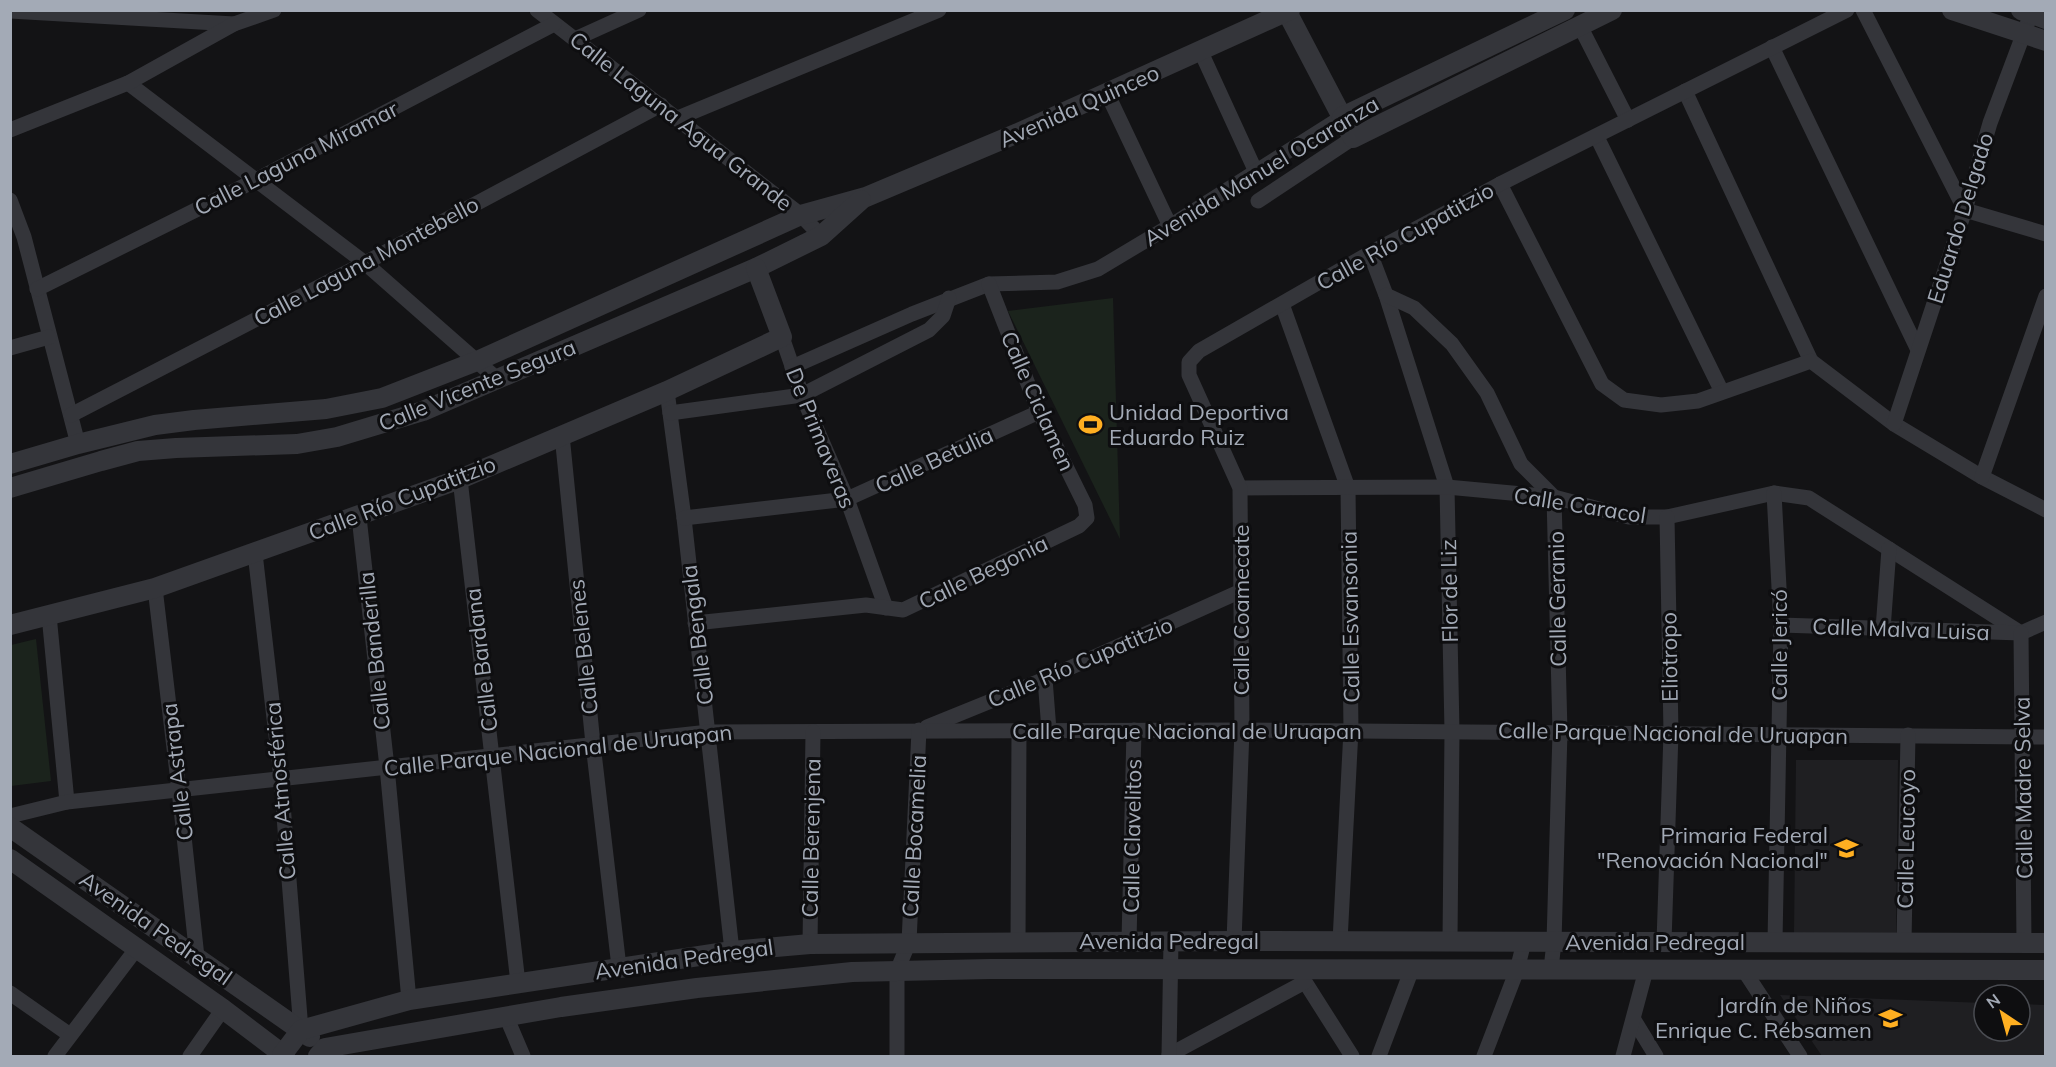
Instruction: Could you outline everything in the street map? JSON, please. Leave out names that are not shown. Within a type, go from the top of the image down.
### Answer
[{"type":"street","points":[[10,130],[128,83],[234,24],[274,10]]},
{"type":"street","name":"Calle Laguna Agua Grande","points":[[537,10],[678,118],[801,216],[821,236]]},
{"type":"street","points":[[575,39],[639,10]]},
{"type":"street","points":[[678,118],[939,10]]},
{"type":"street","name":"Avenida Manuel Ocaranza","points":[[792,367],[949,298],[989,284],[1057,282],[1098,269],[1342,117],[1565,10]]},
{"type":"street","name":"Avenida Manuel Ocaranza","points":[[1258,201],[1353,138],[1612,10]]},
{"type":"street","name":"Calle Río Cupatitzio","points":[[1189,362],[1199,351],[1370,253],[1500,184],[1847,10]]},
{"type":"street","points":[[1863,10],[1965,210],[2046,234]]},
{"type":"street","points":[[1952,10],[2046,41]]},
{"type":"street","points":[[10,11],[234,24]]},
{"type":"street","points":[[1288,11],[1353,138]]},
{"type":"street","name":"Avenida Quinceo","points":[[801,216],[866,197],[1018,133],[1288,11]]},
{"type":"street","name":"Eduardo Delgado","points":[[1894,424],[1965,210],[1990,123],[2023,33],[2033,14]]},
{"type":"street","name":"Calle Laguna Miramar","points":[[36,289],[256,180],[554,24]]},
{"type":"street","points":[[1580,26],[1628,120]]},
{"type":"street","points":[[1772,47],[1918,350]]},
{"type":"street","points":[[1201,52],[1256,172]]},
{"type":"street","points":[[128,83],[365,262],[497,379]]},
{"type":"street","points":[[1685,91],[1811,361],[1894,424],[1982,477],[2046,510]]},
{"type":"street","points":[[1107,93],[1170,226]]},
{"type":"street","name":"Calle Laguna Montebello","points":[[70,415],[660,105]]},
{"type":"street","points":[[1597,137],[1722,392]]},
{"type":"street","points":[[1500,184],[1602,384],[1624,400],[1661,405],[1698,401],[1811,361]]},
{"type":"street","name":"Avenida Quinceo","points":[[821,236],[866,197]]},
{"type":"street","points":[[10,200],[17,239],[36,289],[78,444]]},
{"type":"street","name":"Calle Vicente Segura","points":[[10,464],[155,425],[337,407],[381,398],[477,361],[801,216]]},
{"type":"street","name":"Calle Vicente Segura","points":[[10,488],[127,454],[176,448],[297,444],[336,437],[423,411],[756,268],[821,236]]},
{"type":"street","name":"Flor de Liz","points":[[1370,253],[1386,295],[1447,487],[1452,731],[1450,941]]},
{"type":"street","name":"De Primaveras","points":[[756,268],[802,395],[848,499],[886,608]]},
{"type":"street","name":"Calle Ciclamen","points":[[989,284],[1039,412],[1085,505],[1087,518]]},
{"type":"street","points":[[1386,295],[1414,308],[1452,344],[1487,393],[1521,464],[1554,496]]},
{"type":"street","points":[[1982,477],[2046,296]]},
{"type":"street","points":[[670,413],[802,395],[929,330],[943,316],[949,298]]},
{"type":"street","name":"Calle Esvansonia","points":[[1282,304],[1348,488],[1351,730],[1340,941]]},
{"type":"street","points":[[10,348],[49,337]]},
{"type":"street","name":"Calle Río Cupatitzio","points":[[10,626],[155,588],[359,517],[460,479],[667,391],[782,337]]},
{"type":"street","name":"Calle Coamecate","points":[[1189,362],[1189,375],[1240,488],[1242,730],[1234,941]]},
{"type":"street","name":"Calle Bengala","points":[[667,391],[709,732],[732,951]]},
{"type":"street","name":"Calle Betulia","points":[[684,518],[848,499],[1039,412]]},
{"type":"street","points":[[122,433],[127,454]]},
{"type":"street","name":"Calle Belenes","points":[[562,435],[593,744],[619,967]]},
{"type":"street","name":"Calle Bardana","points":[[460,479],[518,983]]},
{"type":"street","name":"Calle Caracol","points":[[1240,488],[1447,487],[1554,496],[1629,517],[1667,517],[1774,493],[1809,498],[2021,633]]},
{"type":"street","name":"Calle Jericó","points":[[1774,493],[1781,625],[1775,942]]},
{"type":"street","name":"Calle Geranio","points":[[1551,969],[1554,942],[1560,732],[1554,496]]},
{"type":"street","name":"Calle Banderilla","points":[[359,517],[410,1000]]},
{"type":"street","name":"Eliotropo","points":[[1664,942],[1671,733],[1667,517]]},
{"type":"street","name":"Calle Begonia","points":[[695,623],[866,605],[903,610],[1079,526],[1087,518]]},
{"type":"street","points":[[1883,629],[1889,549]]},
{"type":"street","name":"Calle Atmosférica","points":[[255,553],[281,779],[301,1030]]},
{"type":"street","name":"Calle Astrapa","points":[[155,588],[197,957]]},
{"type":"street","name":"Calle Río Cupatitzio","points":[[919,730],[1045,679],[1241,591]]},
{"type":"street","points":[[49,615],[66,802]]},
{"type":"street","points":[[2021,633],[2046,622]]},
{"type":"street","name":"Calle Malva Luisa","points":[[1781,625],[2021,633]]},
{"type":"street","name":"Calle Madre Selva","points":[[2021,633],[2024,943]]},
{"type":"street","points":[[1045,679],[1049,730]]},
{"type":"street","name":"Calle Bocamelia","points":[[897,971],[909,942],[919,730]]},
{"type":"street","points":[[1018,943],[1019,730]]},
{"type":"street","name":"Calle Clavelitos","points":[[1129,941],[1134,730]]},
{"type":"street","name":"Calle Parque Nacional de Uruapan","points":[[10,816],[66,802],[709,732],[1351,730],[2046,736]]},
{"type":"street","name":"Calle Berenjena","points":[[810,944],[813,732]]},
{"type":"street","name":"Calle Leucoyo","points":[[1904,942],[1908,735]]},
{"type":"street","name":"Avenida Pedregal","points":[[10,827],[301,1030],[326,1054],[506,1016],[561,1007],[697,988],[852,972],[1170,969],[1301,976],[1412,969],[2046,970]]},
{"type":"street","name":"Avenida Pedregal","points":[[10,859],[223,1009],[283,1056],[301,1030],[410,1000],[732,951],[810,944],[1129,941],[2046,943]]},
{"type":"street","points":[[1169,1055],[1171,941]]},
{"type":"street","points":[[1484,1056],[1517,970],[1524,942]]},
{"type":"street","points":[[55,1056],[137,948]]},
{"type":"street","points":[[1379,1056],[1412,969]]},
{"type":"street","points":[[1743,969],[1800,1056]]},
{"type":"street","points":[[1623,1056],[1646,970]]},
{"type":"street","points":[[897,971],[897,1056]]},
{"type":"street","points":[[1169,1055],[1301,976],[1352,1056]]},
{"type":"street","points":[[10,993],[70,1035]]},
{"type":"street","points":[[190,1056],[223,1009]]},
{"type":"street","points":[[506,1016],[523,1056]]},
{"type":"street","points":[[1634,1020],[1656,1056]]},
{"type":"shaded area","name":"Unidad Deportiva Eduardo Ruiz","points":[[1113,298],[1120,539],[1008,311]]},
{"type":"shaded area","points":[[36,639],[51,781],[11,786],[11,645]]},
{"type":"shaded area","name":"Primaria Federal \"Renovación Nacional\"","points":[[1796,760],[1898,760],[1896,935],[1794,935]]},
{"type":"shaded area","name":"Jardín de Niños Enrique C. Rébsamen","points":[[1780,995],[1972,1003],[1972,1043],[2032,1043],[2032,1004],[2045,1005],[2045,1056],[1822,1056]]},
{"type":"place","name":"Unidad Deportiva Eduardo Ruiz","points":[[1091,425]]},
{"type":"place","name":"Primaria Federal \"Renovación Nacional\"","points":[[1846,848]]},
{"type":"place","name":"Jardín de Niños Enrique C. Rébsamen","points":[[1890,1018]]}]
